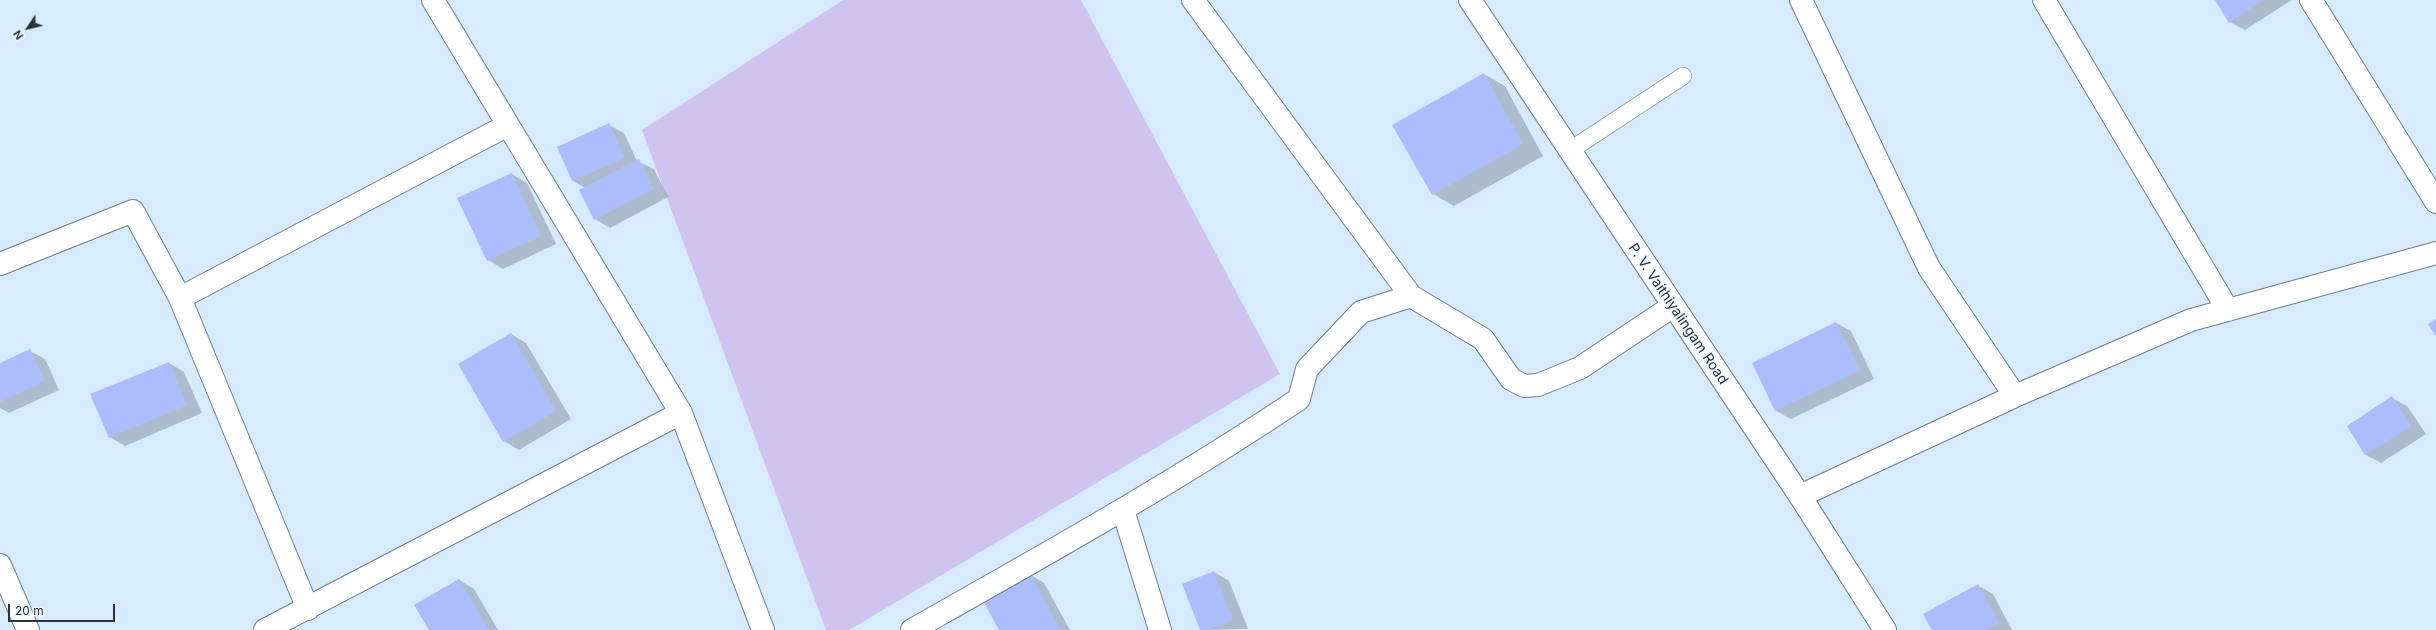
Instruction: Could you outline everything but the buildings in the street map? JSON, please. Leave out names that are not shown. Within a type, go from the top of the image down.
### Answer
[{"type":"street","points":[[432,0],[681,413],[763,630]]},
{"type":"street","points":[[1193,0],[1410,296],[1483,339],[1511,379],[1524,386],[1538,385],[1580,368],[1673,306]]},
{"type":"street","name":"P. V. Vaithiyalingam Road","points":[[1470,0],[1569,151],[1800,496],[1883,630]]},
{"type":"street","points":[[1801,0],[1929,268],[2015,396]]},
{"type":"street","points":[[2044,0],[2228,310]]},
{"type":"street","points":[[2311,0],[2436,202]]},
{"type":"street","points":[[180,298],[508,125]]},
{"type":"street","points":[[0,264],[133,211],[180,298],[308,609]]},
{"type":"street","points":[[1800,496],[2015,396],[2191,320],[2436,253]]},
{"type":"street","points":[[912,630],[1123,510],[1222,451],[1299,399],[1307,369],[1361,312],[1410,296]]},
{"type":"street","points":[[266,630],[681,413]]},
{"type":"street","points":[[1123,510],[1160,630]]},
{"type":"street","points":[[0,565],[28,630]]},
{"type":"lane","points":[[1569,151],[1683,76]]},
{"type":"shaded area","points":[[843,0],[1081,0],[1280,374],[849,630],[826,630],[642,130]]}]
